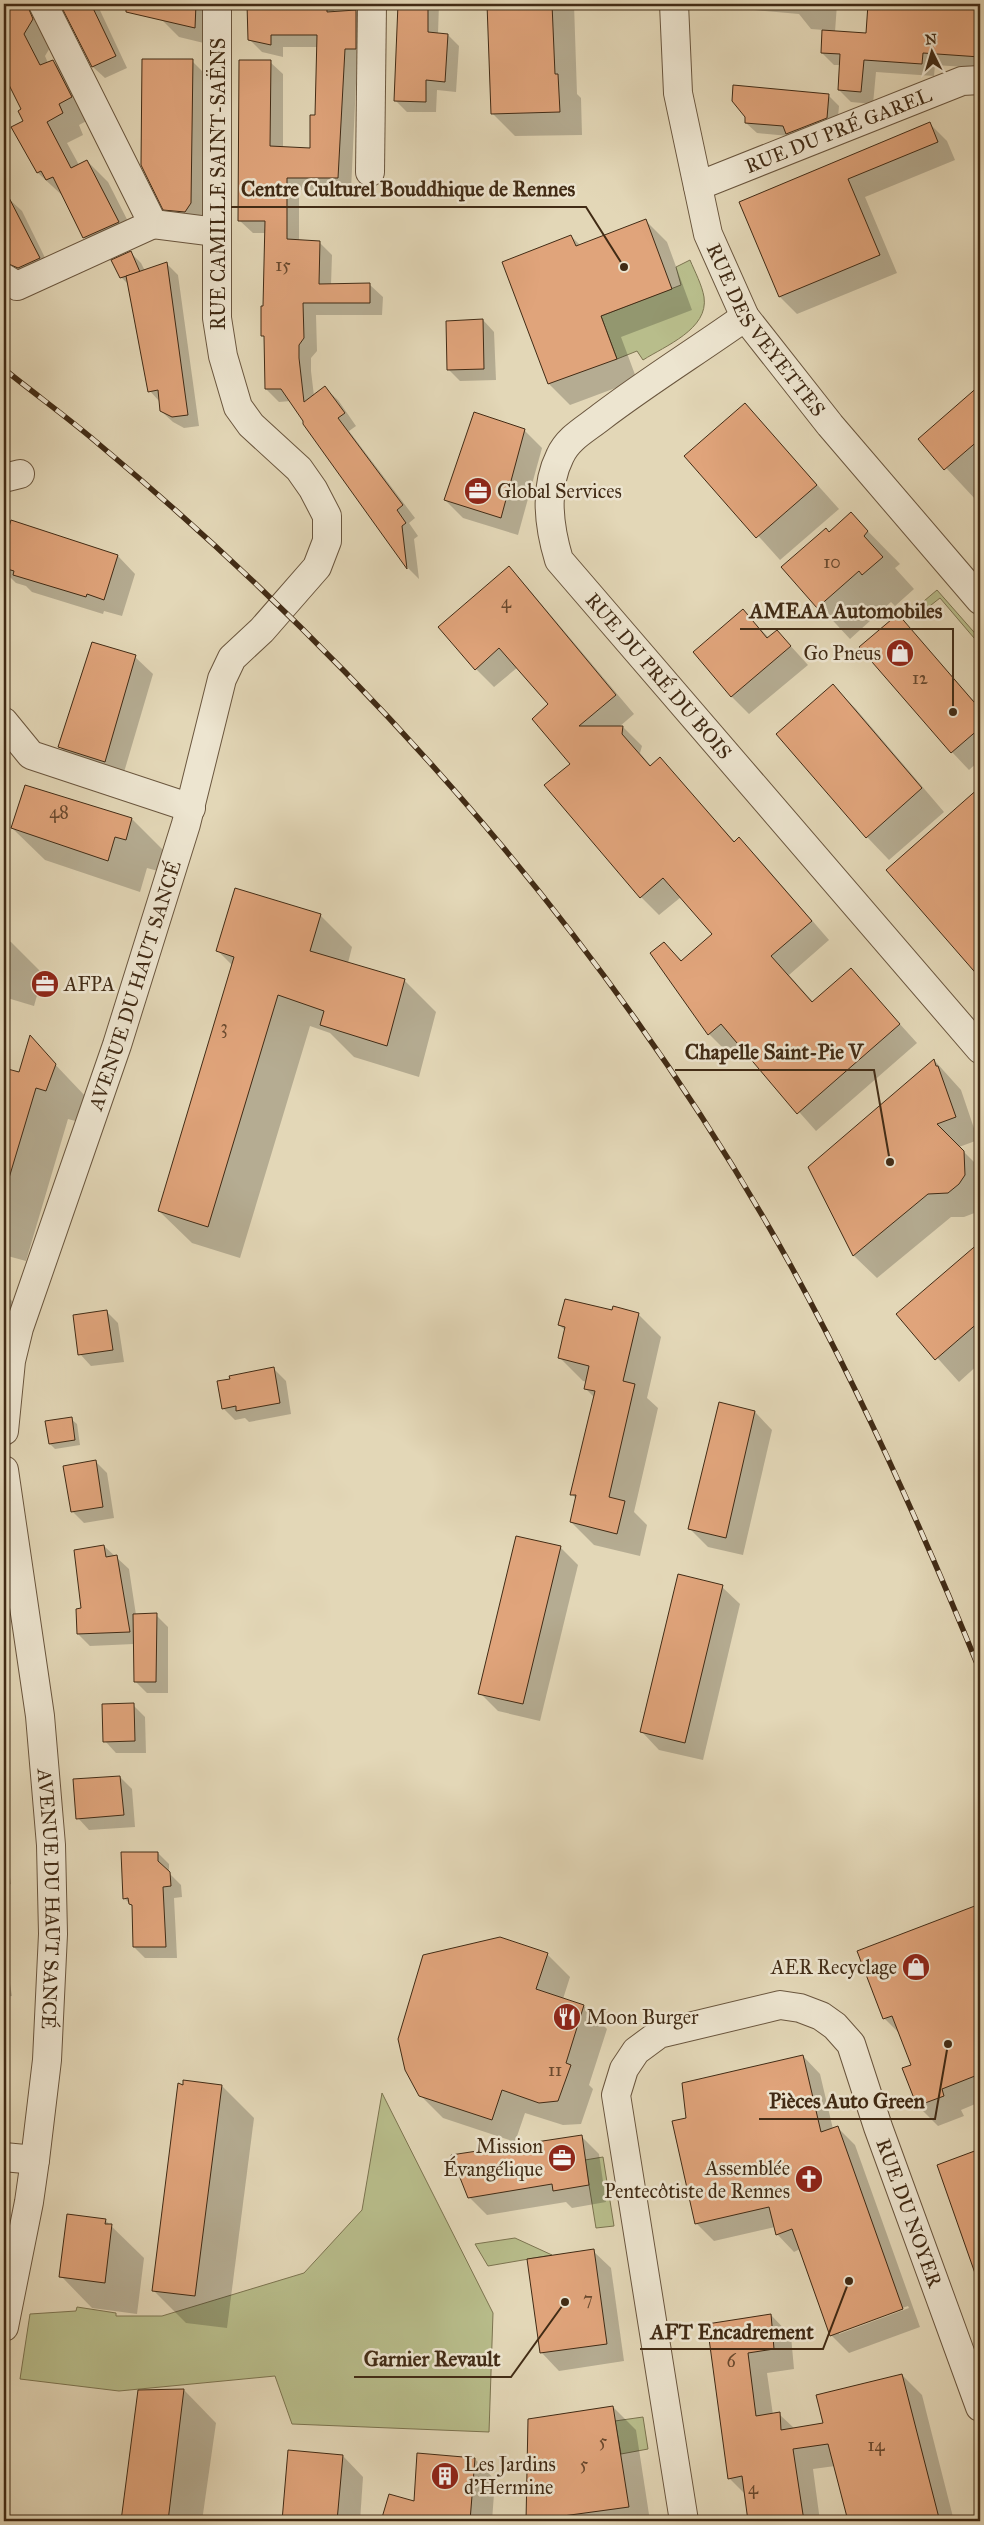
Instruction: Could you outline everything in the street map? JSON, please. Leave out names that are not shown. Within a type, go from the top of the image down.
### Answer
[{"type":"street","points":[[42,4],[153,224]]},
{"type":"street","name":"RUE CAMILLE SAINT-SAËNS","points":[[217,4],[216,232],[218,325],[223,356],[232,390],[245,418],[300,469],[322,504],[326,516],[327,541],[317,567]]},
{"type":"street","points":[[370,172],[372,4]]},
{"type":"street","name":"RUE DES VEYETTES","points":[[674,4],[678,92],[708,234],[745,317],[830,425],[980,600]]},
{"type":"street","name":"RUE DU PRÉ GAREL","points":[[698,186],[962,81],[980,80]]},
{"type":"street","points":[[4,278],[17,286],[153,224],[216,232]]},
{"type":"street","name":"RUE DU PRÉ DU BOIS","points":[[745,317],[633,393],[573,438],[561,454],[553,472],[550,513],[552,537],[560,560],[980,1049]]},
{"type":"street","name":"AVENUE DU HAUT SANCÉ","points":[[4,1431],[11,1362],[19,1328],[117,1045],[191,808],[222,679],[232,658],[262,630],[317,567]]},
{"type":"street","points":[[4,722],[31,755],[191,808]]},
{"type":"street","name":"AVENUE DU HAUT SANCÉ","points":[[4,1470],[40,1716],[51,1845],[52,1997],[29,2202],[4,2327]]},
{"type":"street","name":"RUE DU NOYER","points":[[684,2521],[616,2095],[624,2070],[636,2051],[659,2034],[780,2005],[821,2016],[835,2026],[850,2044],[878,2127],[980,2407]]},
{"type":"street","points":[[4,2157],[35,2160]]},
{"type":"green space","points":[[690,260],[704,297],[704,308],[700,318],[684,335],[643,360],[637,351],[617,359],[601,316],[681,285],[676,267]]},
{"type":"green space","points":[[937,590],[980,639],[980,645],[940,598],[926,609],[924,608],[924,601]]},
{"type":"green space","points":[[382,2093],[493,2313],[489,2432],[292,2424],[275,2376],[119,2391],[20,2379],[30,2314],[76,2311],[77,2307],[116,2313],[116,2316],[162,2316],[304,2273],[362,2210]]},
{"type":"green space","points":[[603,2157],[614,2226],[596,2228],[585,2160]]},
{"type":"green space","points":[[515,2238],[552,2255],[488,2266],[475,2244]]},
{"type":"green space","points":[[643,2417],[648,2449],[621,2454],[615,2421]]},
{"type":"building","points":[[4,4],[23,4],[28,7],[33,19],[24,34],[40,65],[53,60],[72,97],[59,104],[63,113],[47,122],[71,168],[87,160],[119,222],[83,238],[53,177],[46,180],[41,171],[37,173],[11,127],[23,121],[18,111],[21,109],[4,75]]},
{"type":"building","points":[[60,4],[91,4],[116,56],[92,67]]},
{"type":"building","points":[[126,4],[196,4],[195,28],[126,12]]},
{"type":"building","points":[[247,4],[327,4],[327,12],[356,10],[356,49],[345,49],[338,178],[287,178],[287,239],[320,241],[319,284],[370,283],[370,303],[303,303],[304,338],[299,345],[299,358],[304,402],[325,386],[345,413],[338,418],[403,505],[397,510],[406,523],[402,526],[407,569],[303,424],[303,421],[281,389],[265,389],[264,336],[261,336],[261,306],[263,306],[265,221],[238,221],[239,60],[271,60],[270,146],[310,148],[310,115],[315,115],[317,35],[271,35],[271,45],[248,40]]},
{"type":"building","points":[[398,4],[428,4],[428,32],[448,34],[445,82],[426,80],[426,102],[394,101]]},
{"type":"building","points":[[487,4],[552,4],[555,74],[558,74],[560,112],[491,114]]},
{"type":"building","points":[[868,4],[980,4],[980,57],[923,53],[922,64],[864,60],[861,92],[838,90],[840,54],[821,53],[822,30],[866,33]]},
{"type":"building","points":[[142,59],[193,59],[191,203],[185,212],[163,210],[141,165]]},
{"type":"building","points":[[733,85],[829,94],[827,118],[786,134],[783,126],[745,123],[745,117],[732,101]]},
{"type":"building","points":[[930,122],[938,142],[848,179],[880,255],[779,297],[739,202]]},
{"type":"building","points":[[4,188],[40,258],[18,268],[4,262]]},
{"type":"building","points":[[646,219],[672,289],[601,316],[617,359],[548,384],[502,262],[571,235],[576,246]]},
{"type":"building","points":[[131,251],[140,272],[120,278],[111,260]]},
{"type":"building","points":[[167,262],[188,415],[172,417],[160,411],[158,390],[148,392],[126,276]]},
{"type":"building","points":[[483,319],[484,369],[447,370],[446,321]]},
{"type":"building","points":[[980,385],[980,439],[944,470],[918,439]]},
{"type":"building","points":[[745,403],[817,485],[756,538],[684,456]]},
{"type":"building","points":[[474,412],[525,429],[501,518],[444,500]]},
{"type":"building","points":[[851,512],[868,531],[864,536],[883,557],[862,575],[859,571],[817,608],[781,567],[826,528],[829,532]]},
{"type":"building","points":[[11,520],[118,555],[104,600],[87,594],[86,597],[13,575],[14,571],[4,568],[4,544]]},
{"type":"building","points":[[509,566],[616,695],[579,726],[623,726],[622,734],[650,766],[660,757],[734,842],[739,837],[812,921],[771,956],[812,1002],[851,968],[900,1024],[797,1114],[721,1024],[708,1035],[650,953],[664,942],[681,961],[712,934],[663,878],[640,898],[544,785],[570,764],[532,719],[548,704],[499,648],[475,670],[438,627]]},
{"type":"building","points":[[743,609],[767,638],[777,630],[791,646],[731,697],[693,652]]},
{"type":"building","points":[[898,614],[980,709],[980,728],[951,753],[859,647]]},
{"type":"building","points":[[92,642],[136,655],[105,762],[58,747]]},
{"type":"building","points":[[833,684],[922,788],[866,838],[776,734]]},
{"type":"building","points":[[25,785],[132,818],[126,840],[115,837],[108,861],[11,828]]},
{"type":"building","points":[[980,787],[980,978],[886,870]]},
{"type":"building","points":[[235,888],[321,914],[310,951],[405,979],[387,1046],[320,1025],[324,1011],[278,995],[208,1227],[158,1211],[234,957],[216,951]]},
{"type":"building","points":[[30,1035],[56,1064],[46,1091],[36,1088],[9,1178],[4,1177],[4,1068],[19,1072]]},
{"type":"building","points":[[934,1059],[956,1117],[937,1124],[964,1151],[965,1175],[959,1184],[948,1193],[928,1194],[853,1256],[808,1167]]},
{"type":"building","points":[[980,1242],[980,1321],[935,1360],[896,1314]]},
{"type":"building","points":[[565,1299],[612,1310],[613,1306],[639,1313],[623,1381],[635,1384],[609,1497],[625,1501],[617,1534],[570,1522],[576,1495],[570,1495],[595,1391],[584,1389],[589,1366],[558,1358],[565,1327],[558,1325]]},
{"type":"building","points":[[107,1310],[113,1350],[78,1355],[73,1315]]},
{"type":"building","points":[[274,1367],[280,1403],[236,1411],[236,1406],[222,1409],[217,1381],[230,1379],[229,1376]]},
{"type":"building","points":[[719,1402],[755,1411],[726,1538],[688,1529]]},
{"type":"building","points":[[72,1417],[75,1440],[49,1444],[45,1421]]},
{"type":"building","points":[[96,1460],[103,1507],[71,1512],[63,1466]]},
{"type":"building","points":[[516,1536],[561,1546],[523,1704],[478,1694]]},
{"type":"building","points":[[104,1545],[106,1557],[117,1555],[130,1632],[77,1634],[76,1609],[81,1608],[74,1550]]},
{"type":"building","points":[[678,1574],[723,1585],[685,1743],[640,1732]]},
{"type":"building","points":[[157,1613],[156,1682],[134,1682],[133,1614]]},
{"type":"building","points":[[134,1703],[135,1741],[103,1742],[102,1704]]},
{"type":"building","points":[[120,1776],[124,1815],[76,1819],[73,1779]]},
{"type":"building","points":[[121,1852],[158,1852],[158,1861],[170,1872],[171,1886],[163,1887],[166,1947],[133,1947],[132,1905],[129,1904],[128,1898],[123,1899]]},
{"type":"building","points":[[980,1904],[980,2074],[942,2089],[944,2096],[917,2106],[902,2068],[911,2065],[892,2016],[883,2019],[857,1951]]},
{"type":"building","points":[[500,1937],[548,1953],[536,1989],[584,2005],[566,2063],[571,2065],[558,2101],[539,2103],[502,2090],[492,2120],[419,2096],[405,2070],[398,2039],[423,1955]]},
{"type":"building","points":[[803,2055],[821,2132],[838,2126],[903,2309],[830,2336],[792,2229],[776,2235],[769,2207],[695,2224],[672,2121],[686,2118],[682,2083]]},
{"type":"building","points":[[183,2080],[222,2085],[195,2296],[152,2291],[178,2083],[183,2085]]},
{"type":"building","points":[[582,2135],[589,2185],[553,2191],[552,2184],[468,2198],[451,2155]]},
{"type":"building","points":[[980,2149],[980,2279],[977,2279],[937,2165]]},
{"type":"building","points":[[67,2214],[106,2219],[105,2224],[112,2224],[105,2283],[59,2277]]},
{"type":"building","points":[[594,2249],[607,2344],[540,2353],[527,2259]]},
{"type":"building","points":[[771,2314],[774,2349],[748,2353],[756,2416],[780,2412],[781,2430],[823,2423],[816,2395],[902,2374],[939,2518],[927,2521],[848,2521],[828,2444],[793,2449],[804,2521],[748,2521],[742,2476],[728,2479],[707,2324]]},
{"type":"building","points":[[184,2389],[168,2521],[121,2521],[138,2390]]},
{"type":"building","points":[[613,2406],[629,2507],[526,2521],[528,2419]]},
{"type":"building","points":[[288,2450],[343,2455],[337,2521],[282,2521]]},
{"type":"building","name":"Les Jardins d'Hermine","points":[[417,2453],[475,2458],[470,2521],[381,2521],[389,2494],[414,2501]]},
{"type":"railway","points":[[4,369],[77,426],[202,534],[300,627],[394,724],[484,824],[569,929],[649,1038],[723,1150],[791,1266],[843,1365],[892,1466],[980,1671]]},
{"type":"place","name":"Centre Culturel Bouddhique de Rennes","points":[[624,267]]},
{"type":"place","name":"Global Services","points":[[478,491]]},
{"type":"place","name":"Go Pneus","points":[[900,653]]},
{"type":"place","name":"AMEAA Automobiles","points":[[953,712]]},
{"type":"place","name":"AFPA","points":[[45,984]]},
{"type":"place","name":"Chapelle Saint-Pie V","points":[[890,1162]]},
{"type":"place","name":"AER Recyclage","points":[[916,1967]]},
{"type":"place","name":"Moon Burger","points":[[567,2017]]},
{"type":"place","name":"Pièces Auto Green","points":[[948,2044]]},
{"type":"place","name":"Mission Évangélique","points":[[562,2158]]},
{"type":"place","name":"Assemblée Pentecôtiste de Rennes","points":[[809,2179]]},
{"type":"place","name":"AFT Encadrement","points":[[849,2281]]},
{"type":"place","name":"Garnier Revault","points":[[565,2302]]},
{"type":"place","name":"Les Jardins d'Hermine","points":[[445,2476]]}]
